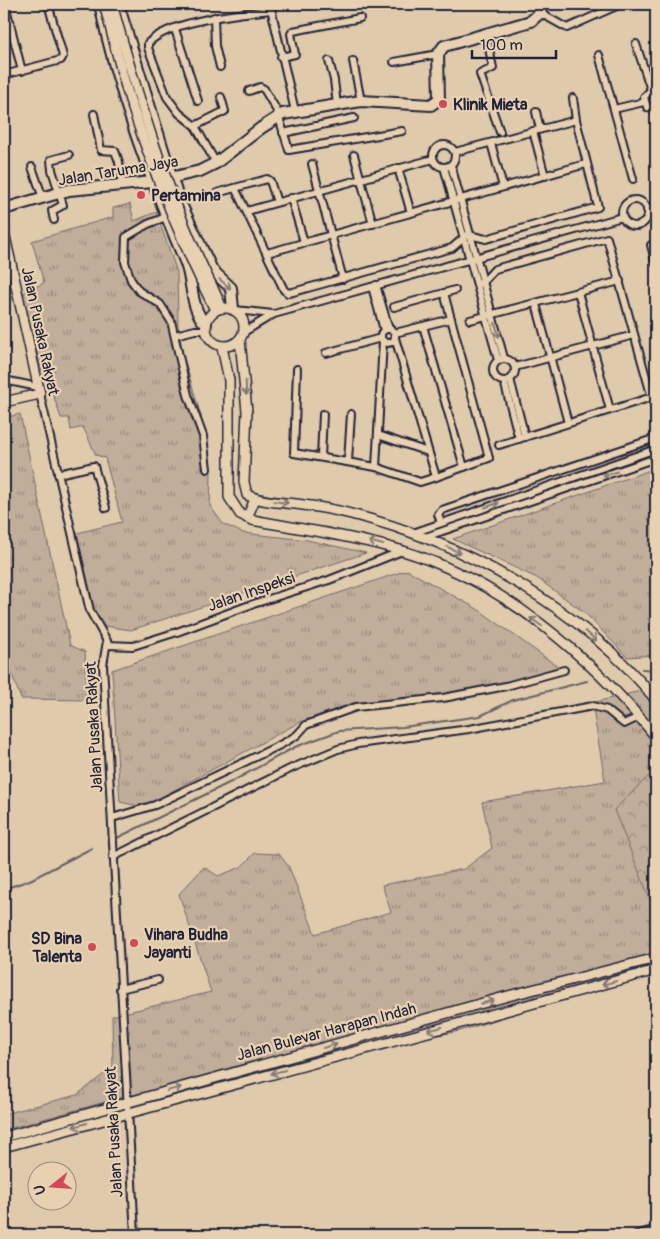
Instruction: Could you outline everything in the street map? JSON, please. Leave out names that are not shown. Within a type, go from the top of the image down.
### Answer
[{"type":"main road","points":[[100,4],[119,85],[166,217],[187,268],[196,313],[206,327]]},
{"type":"main road","points":[[118,5],[178,198],[212,270],[231,288],[226,310]]},
{"type":"main road","points":[[438,54],[444,46],[531,21],[542,9]]},
{"type":"main road","name":"Jalan Taruma Jaya","points":[[4,209],[59,193],[90,187],[153,182],[200,171],[216,163],[279,116],[295,111],[361,101],[427,106],[437,102],[439,99],[438,54]]},
{"type":"street","points":[[5,4],[22,71]]},
{"type":"street","points":[[4,75],[61,60],[63,56],[48,4]]},
{"type":"street","points":[[104,4],[130,99],[168,205],[208,288],[226,310],[240,314],[244,322],[242,336],[247,410],[244,490],[255,499],[350,514],[413,533],[480,562],[557,609],[624,666],[655,697]]},
{"type":"street","points":[[542,9],[567,28],[621,4]]},
{"type":"street","points":[[118,5],[154,145],[208,288]]},
{"type":"street","points":[[216,163],[195,126],[178,113],[167,97],[148,48],[150,41],[198,20],[270,7],[295,111]]},
{"type":"street","points":[[214,17],[215,46],[220,67]]},
{"type":"street","points":[[281,57],[294,54],[291,34],[293,31],[360,18]]},
{"type":"street","points":[[175,29],[198,102]]},
{"type":"street","points":[[486,34],[493,68],[480,74],[500,132]]},
{"type":"street","points":[[636,44],[654,90],[644,97],[644,102],[647,107],[656,109]]},
{"type":"street","points":[[394,62],[438,54]]},
{"type":"street","points":[[599,56],[633,179]]},
{"type":"street","points":[[329,61],[334,80],[337,105]]},
{"type":"street","points":[[353,61],[361,101]]},
{"type":"street","points":[[249,90],[262,87],[279,116],[288,148],[292,150],[402,131]]},
{"type":"street","points":[[195,126],[225,111],[221,97]]},
{"type":"street","points":[[467,234],[486,239],[598,207],[586,164],[573,98]]},
{"type":"street","points":[[614,108],[644,102]]},
{"type":"street","points":[[536,112],[540,130]]},
{"type":"street","points":[[94,114],[101,150],[115,151],[119,162],[122,185]]},
{"type":"street","points":[[283,133],[354,118]]},
{"type":"street","points":[[455,152],[576,120]]},
{"type":"street","points":[[533,132],[545,176]]},
{"type":"street","points":[[490,142],[504,187]]},
{"type":"street","points":[[451,165],[439,166],[433,159],[432,154],[438,146],[448,145],[455,152]]},
{"type":"street","points":[[455,152],[454,161],[451,165],[457,200]]},
{"type":"street","points":[[54,220],[52,211],[63,206],[52,170],[51,160],[68,155]]},
{"type":"street","points":[[354,155],[373,224]]},
{"type":"street","points":[[247,211],[433,159]]},
{"type":"street","points":[[312,164],[343,279]]},
{"type":"street","points":[[267,253],[586,164]]},
{"type":"street","points":[[444,167],[457,200],[501,359]]},
{"type":"street","points":[[32,168],[43,198]]},
{"type":"street","points":[[398,168],[411,213]]},
{"type":"street","points":[[217,193],[267,179],[270,181],[277,202]]},
{"type":"street","points":[[235,188],[284,290],[288,293],[452,248],[467,234]]},
{"type":"street","points":[[291,198],[304,242]]},
{"type":"street","points":[[631,200],[638,200],[648,210],[648,217],[644,223],[631,227],[622,217],[621,210],[631,200]]},
{"type":"street","points":[[648,210],[656,207]]},
{"type":"street","points":[[166,217],[148,224],[126,237],[125,262],[130,280],[139,291],[160,304],[172,321],[188,395],[203,436],[207,469]]},
{"type":"street","points":[[206,327],[214,343],[222,347],[229,347],[274,314],[622,217]]},
{"type":"street","name":"Jalan Pusaka Rakyat","points":[[4,232],[90,611],[94,622],[106,636],[107,645],[102,665],[113,832],[134,1235]]},
{"type":"street","points":[[480,283],[495,269],[605,237],[608,239],[656,412]]},
{"type":"street","points":[[651,245],[656,264]]},
{"type":"street","points":[[470,320],[620,281]]},
{"type":"street","points":[[374,286],[386,329],[395,336],[436,477]]},
{"type":"street","points":[[394,307],[455,290]]},
{"type":"street","points":[[578,292],[610,410]]},
{"type":"street","points":[[296,369],[294,453],[376,467],[420,482],[489,458],[444,293]]},
{"type":"street","points":[[536,304],[568,423]]},
{"type":"street","points":[[175,335],[206,327],[226,310],[274,314]]},
{"type":"street","points":[[326,353],[382,339],[390,343],[395,336],[451,319]]},
{"type":"street","points":[[423,326],[464,467]]},
{"type":"street","points":[[376,467],[382,339],[386,329]]},
{"type":"street","points":[[515,367],[634,334]]},
{"type":"street","points":[[222,347],[229,380],[229,497],[234,509],[247,518],[346,535],[402,551],[454,570],[506,601],[576,652],[601,674],[656,737]]},
{"type":"street","points":[[501,359],[513,363],[515,367],[515,372],[507,380]]},
{"type":"street","points":[[501,359],[492,370],[494,376],[507,380]]},
{"type":"street","points":[[4,380],[39,391]]},
{"type":"street","points":[[507,380],[522,438]]},
{"type":"street","points":[[4,402],[25,398],[39,391]]},
{"type":"street","points":[[499,445],[652,397]]},
{"type":"street","points":[[321,457],[323,414]]},
{"type":"street","points":[[348,461],[351,414]]},
{"type":"street","points":[[378,435],[428,452]]},
{"type":"street","points":[[441,523],[438,514],[442,510],[656,438]]},
{"type":"street","points":[[413,533],[656,448]]},
{"type":"street","points":[[425,537],[656,458]]},
{"type":"street","points":[[58,474],[94,466],[106,508]]},
{"type":"street","points":[[558,482],[561,491]]},
{"type":"street","points":[[247,518],[255,499]]},
{"type":"street","name":"Jalan Inspeksi","points":[[107,645],[133,646],[168,635],[247,606],[329,580],[402,551]]},
{"type":"street","points":[[112,818],[145,810],[185,792],[282,744],[297,735],[306,725],[348,709],[381,703],[443,698],[506,686],[564,670]]},
{"type":"street","points":[[113,857],[285,771],[348,747],[469,729],[594,706],[607,710],[624,724],[639,716]]},
{"type":"street","name":"Jalan Bulevar Harapan Indah","points":[[4,1137],[126,1101],[656,958]]},
{"type":"street","name":"Jalan Bulevar Harapan Indah","points":[[4,1147],[127,1112],[656,970]]},
{"type":"street","points":[[120,990],[158,980]]},
{"type":"street","points":[[636,1235],[656,1229]]},
{"type":"green space","points":[[130,204],[134,221],[156,212],[177,272],[178,325],[183,355],[201,416],[211,473],[210,506],[223,524],[243,533],[307,540],[366,553],[131,630],[98,625],[77,533],[122,522],[105,458],[96,455],[83,427],[71,430],[69,418],[61,418],[47,376],[42,371],[21,294],[44,283],[32,241],[113,217],[113,208]]},
{"type":"green space","points":[[20,414],[70,645],[85,652],[87,700],[21,699],[4,653],[4,418]]},
{"type":"green space","points":[[656,468],[656,655],[627,657],[585,613],[537,578],[453,539]]},
{"type":"green space","points":[[407,570],[479,610],[564,671],[453,695],[353,703],[300,722],[143,807],[120,802],[112,670]]},
{"type":"green space","points":[[656,687],[656,970],[460,1031],[123,1097],[4,1130],[4,1114],[77,1095],[113,1067],[112,1016],[211,992],[179,894],[204,867],[218,876],[241,867],[255,853],[279,854],[289,867],[315,934],[391,912],[382,885],[464,869],[492,848],[482,802],[605,781],[592,703]]},
{"type":"green space","points":[[656,769],[656,914],[614,810]]},
{"type":"waterway","points":[[642,669],[656,670]]},
{"type":"waterway","points":[[117,838],[233,781],[295,747],[339,731],[403,727],[480,716],[513,700],[587,681]]},
{"type":"waterway","points":[[4,889],[30,880],[92,848]]},
{"type":"place","name":"Klinik Mieta","points":[[443,104]]},
{"type":"place","name":"Pertamina","points":[[141,195]]},
{"type":"place","name":"Vihara Budha Jayanti","points":[[134,943]]},
{"type":"place","name":"SD Bina Talenta","points":[[92,947]]}]
